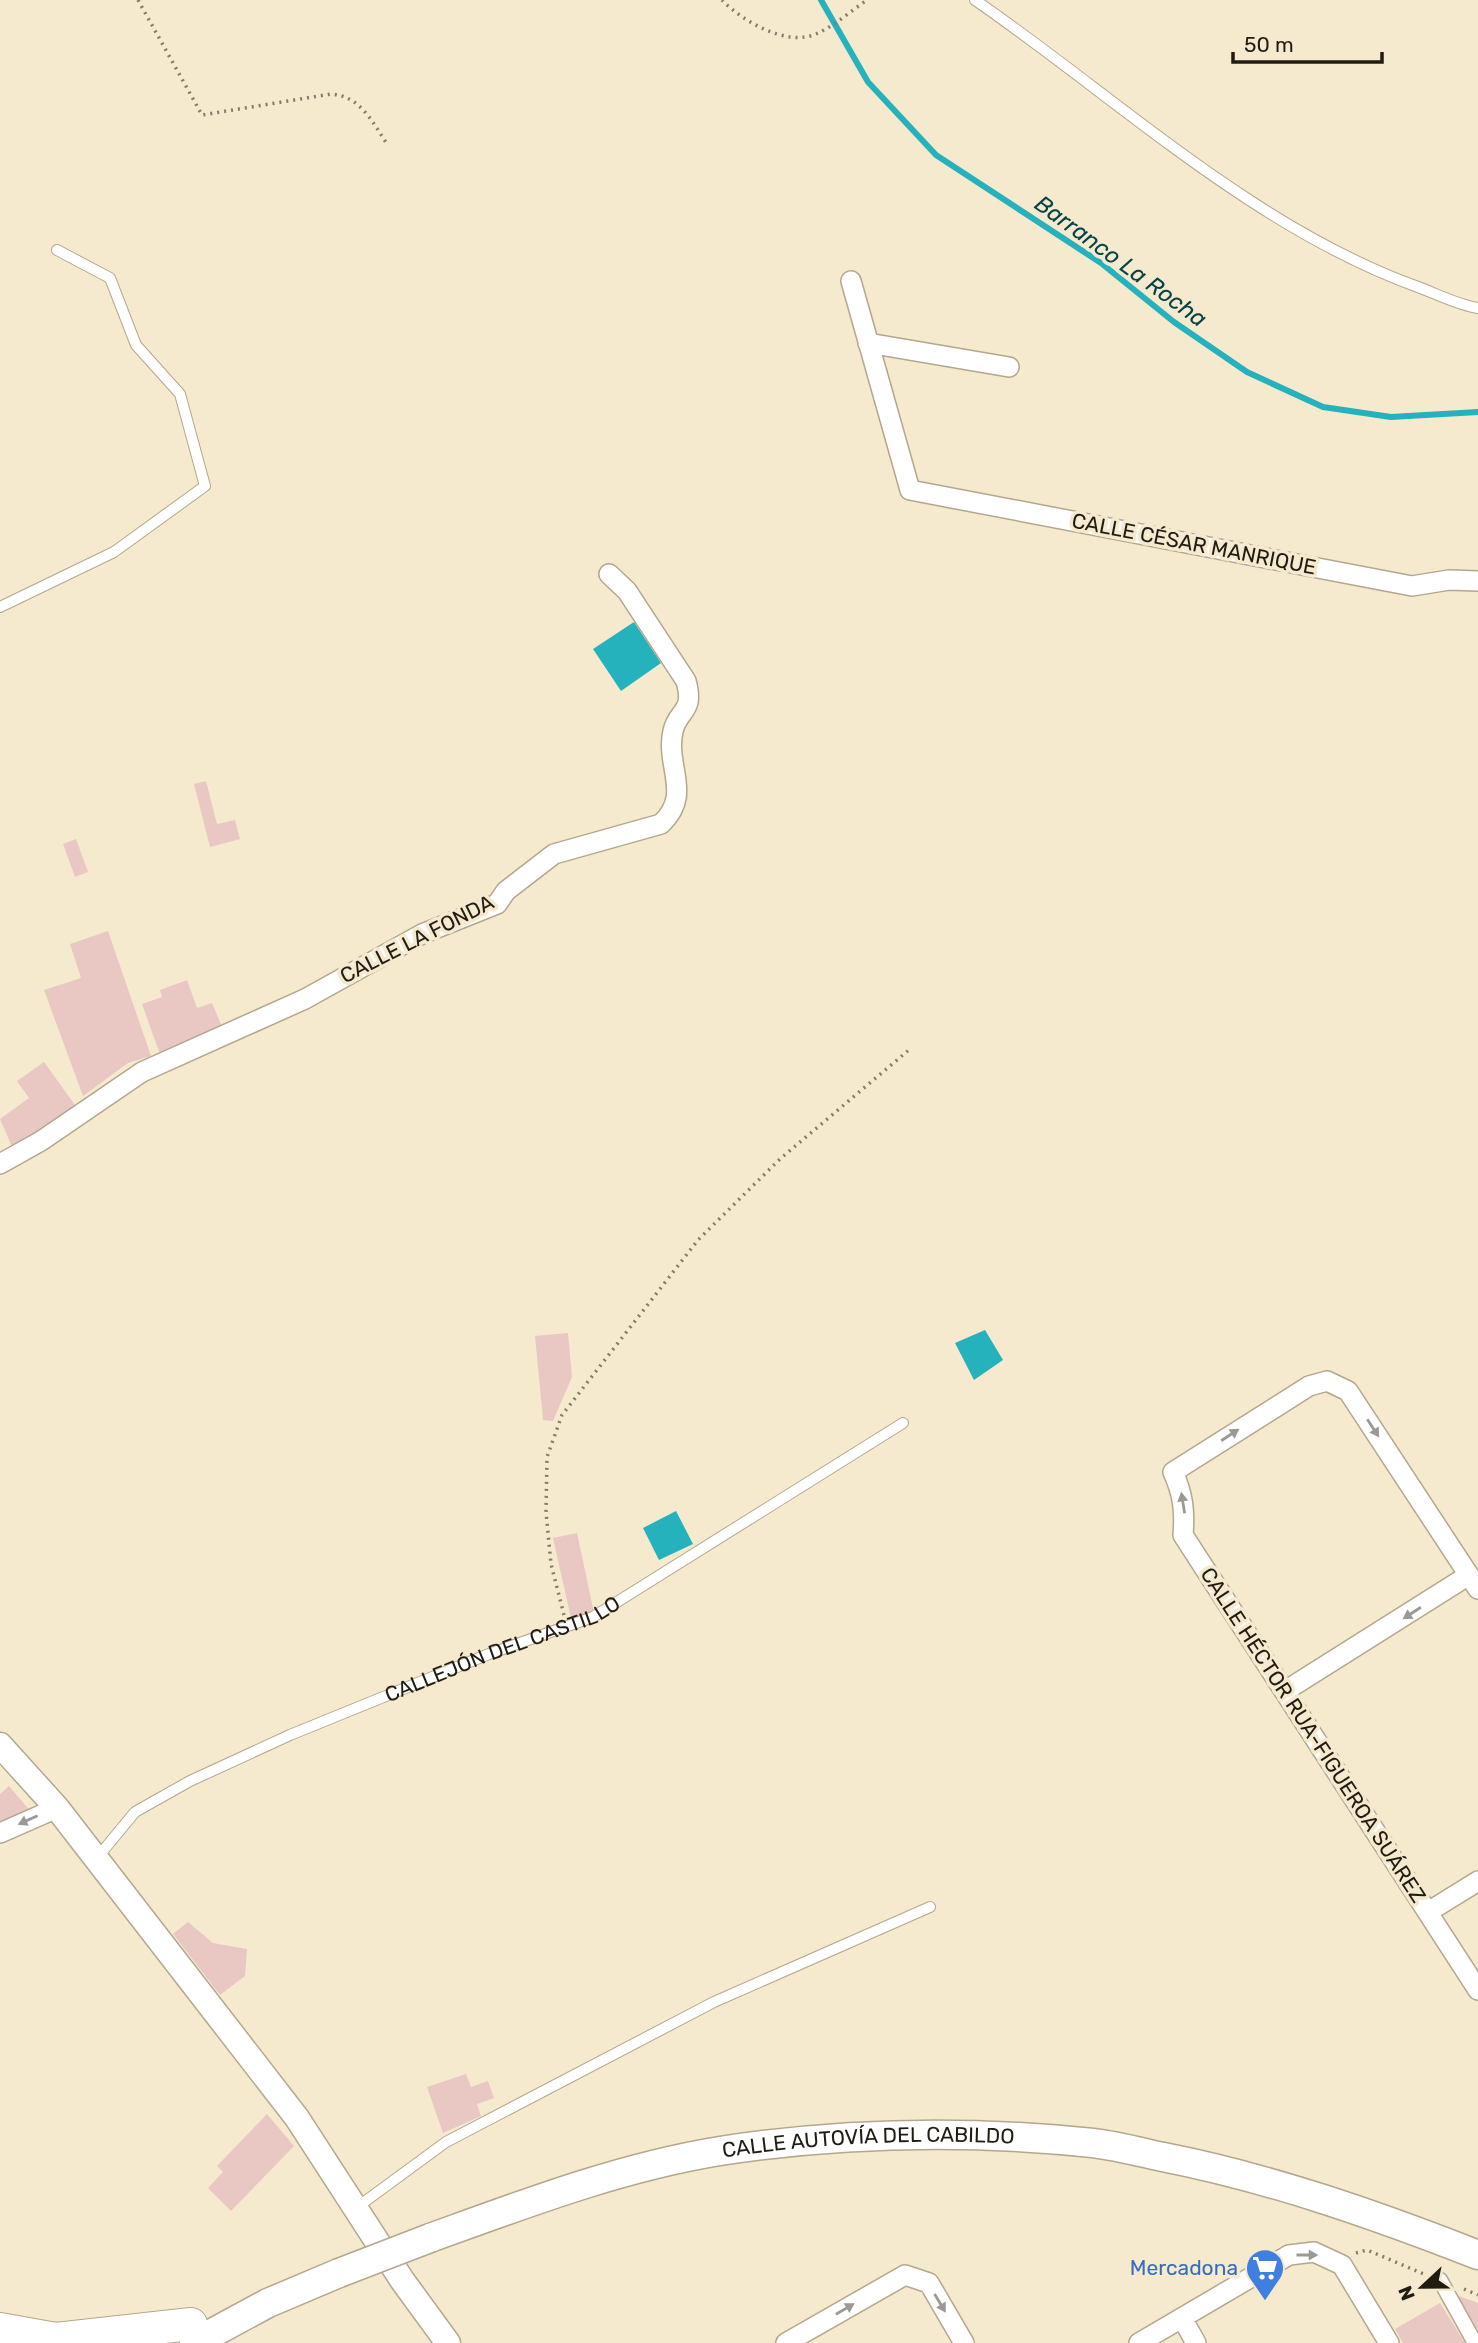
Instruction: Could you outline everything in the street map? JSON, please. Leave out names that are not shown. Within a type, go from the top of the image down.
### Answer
[{"type":"main road","name":"CALLE AUTOVÍA DEL CABILDO","points":[[142,2343],[192,2334],[430,2238],[632,2170],[719,2151],[872,2135],[949,2134],[1096,2143],[1221,2168],[1411,2229],[1478,2255]]},
{"type":"main road","points":[[0,2329],[56,2339],[192,2334]]},
{"type":"street","points":[[851,281],[868,343],[1009,367]]},
{"type":"street","name":"CALLE CÉSAR MANRIQUE","points":[[868,343],[910,490],[1412,586],[1449,580],[1478,581]]},
{"type":"street","name":"CALLE LA FONDA","points":[[0,1164],[41,1141],[142,1072],[305,999],[422,934],[497,904],[506,891],[554,854],[661,824],[677,800],[673,730],[688,706],[690,695],[686,681],[627,591],[609,574]]},
{"type":"street","name":"CALLE HÉCTOR RUA-FIGUEROA SUÁREZ","points":[[1474,1582],[1348,1391],[1327,1381],[1309,1386],[1173,1472],[1182,1493],[1185,1514],[1183,1535],[1478,1990]]},
{"type":"street","points":[[1286,1691],[1474,1582]]},
{"type":"street","points":[[0,1745],[57,1808],[297,2118],[448,2343]]},
{"type":"street","points":[[0,1833],[57,1808]]},
{"type":"street","points":[[1428,1912],[1478,1881]]},
{"type":"street","points":[[1139,2343],[1290,2255],[1314,2252],[1342,2266],[1389,2343]]},
{"type":"street","points":[[786,2343],[905,2275],[929,2283],[964,2343]]},
{"type":"street","points":[[1440,2280],[1475,2343]]},
{"type":"street","points":[[1182,2318],[1196,2343]]},
{"type":"lane","points":[[975,0],[1052,53],[1255,204],[1327,247],[1384,274],[1478,308]]},
{"type":"lane","points":[[0,607],[114,552],[205,486],[180,394],[136,345],[110,278],[57,250]]},
{"type":"lane","name":"CALLEJÓN DEL CASTILLO","points":[[97,1859],[135,1812],[190,1781],[315,1725],[489,1654],[593,1617],[903,1423]]},
{"type":"lane","points":[[356,2208],[446,2142],[715,2002],[930,1907]]},
{"type":"path","points":[[138,0],[202,115],[331,94],[344,95],[365,109],[387,144]]},
{"type":"path","points":[[722,0],[734,12],[773,34],[814,36],[867,0]]},
{"type":"path","points":[[567,1627],[551,1563],[547,1512],[547,1457],[562,1415],[698,1240],[780,1159],[910,1049]]},
{"type":"path","points":[[1342,2266],[1351,2255],[1367,2250],[1478,2295]]},
{"type":"water","points":[[634,622],[661,663],[621,691],[593,649]]},
{"type":"water","points":[[985,1330],[1003,1360],[974,1380],[955,1343]]},
{"type":"water","points":[[676,1511],[693,1544],[659,1560],[643,1528]]},
{"type":"building","points":[[206,781],[217,824],[235,820],[240,839],[210,847],[194,784]]},
{"type":"building","points":[[76,839],[88,872],[75,877],[63,844]]},
{"type":"building","points":[[108,931],[151,1056],[128,1063],[83,1096],[44,990],[81,978],[70,944]]},
{"type":"building","points":[[187,980],[197,1008],[212,1003],[222,1027],[161,1057],[142,1004],[162,997],[160,990]]},
{"type":"building","points":[[44,1062],[75,1105],[13,1149],[0,1119],[29,1098],[17,1081]]},
{"type":"building","points":[[568,1333],[572,1377],[553,1421],[543,1420],[535,1336]]},
{"type":"building","points":[[577,1533],[594,1613],[571,1618],[553,1538]]},
{"type":"building","points":[[9,1786],[32,1813],[0,1823],[0,1794]]},
{"type":"building","points":[[188,1922],[213,1943],[247,1949],[245,1976],[220,1995],[173,1934]]},
{"type":"building","points":[[466,2074],[471,2087],[488,2081],[494,2098],[477,2104],[481,2116],[443,2133],[427,2087]]},
{"type":"building","points":[[267,2114],[294,2146],[231,2211],[208,2188],[223,2172],[217,2166]]},
{"type":"building","points":[[1456,2295],[1478,2303],[1478,2331]]},
{"type":"building","points":[[1440,2303],[1465,2343],[1403,2343],[1395,2329]]},
{"type":"waterway","name":"Barranco La Rocha","points":[[821,0],[868,82],[936,155],[1101,263],[1174,322],[1247,372],[1323,407],[1391,417],[1478,412]]},
{"type":"place","name":"Mercadona","points":[[1265,2302]]}]
